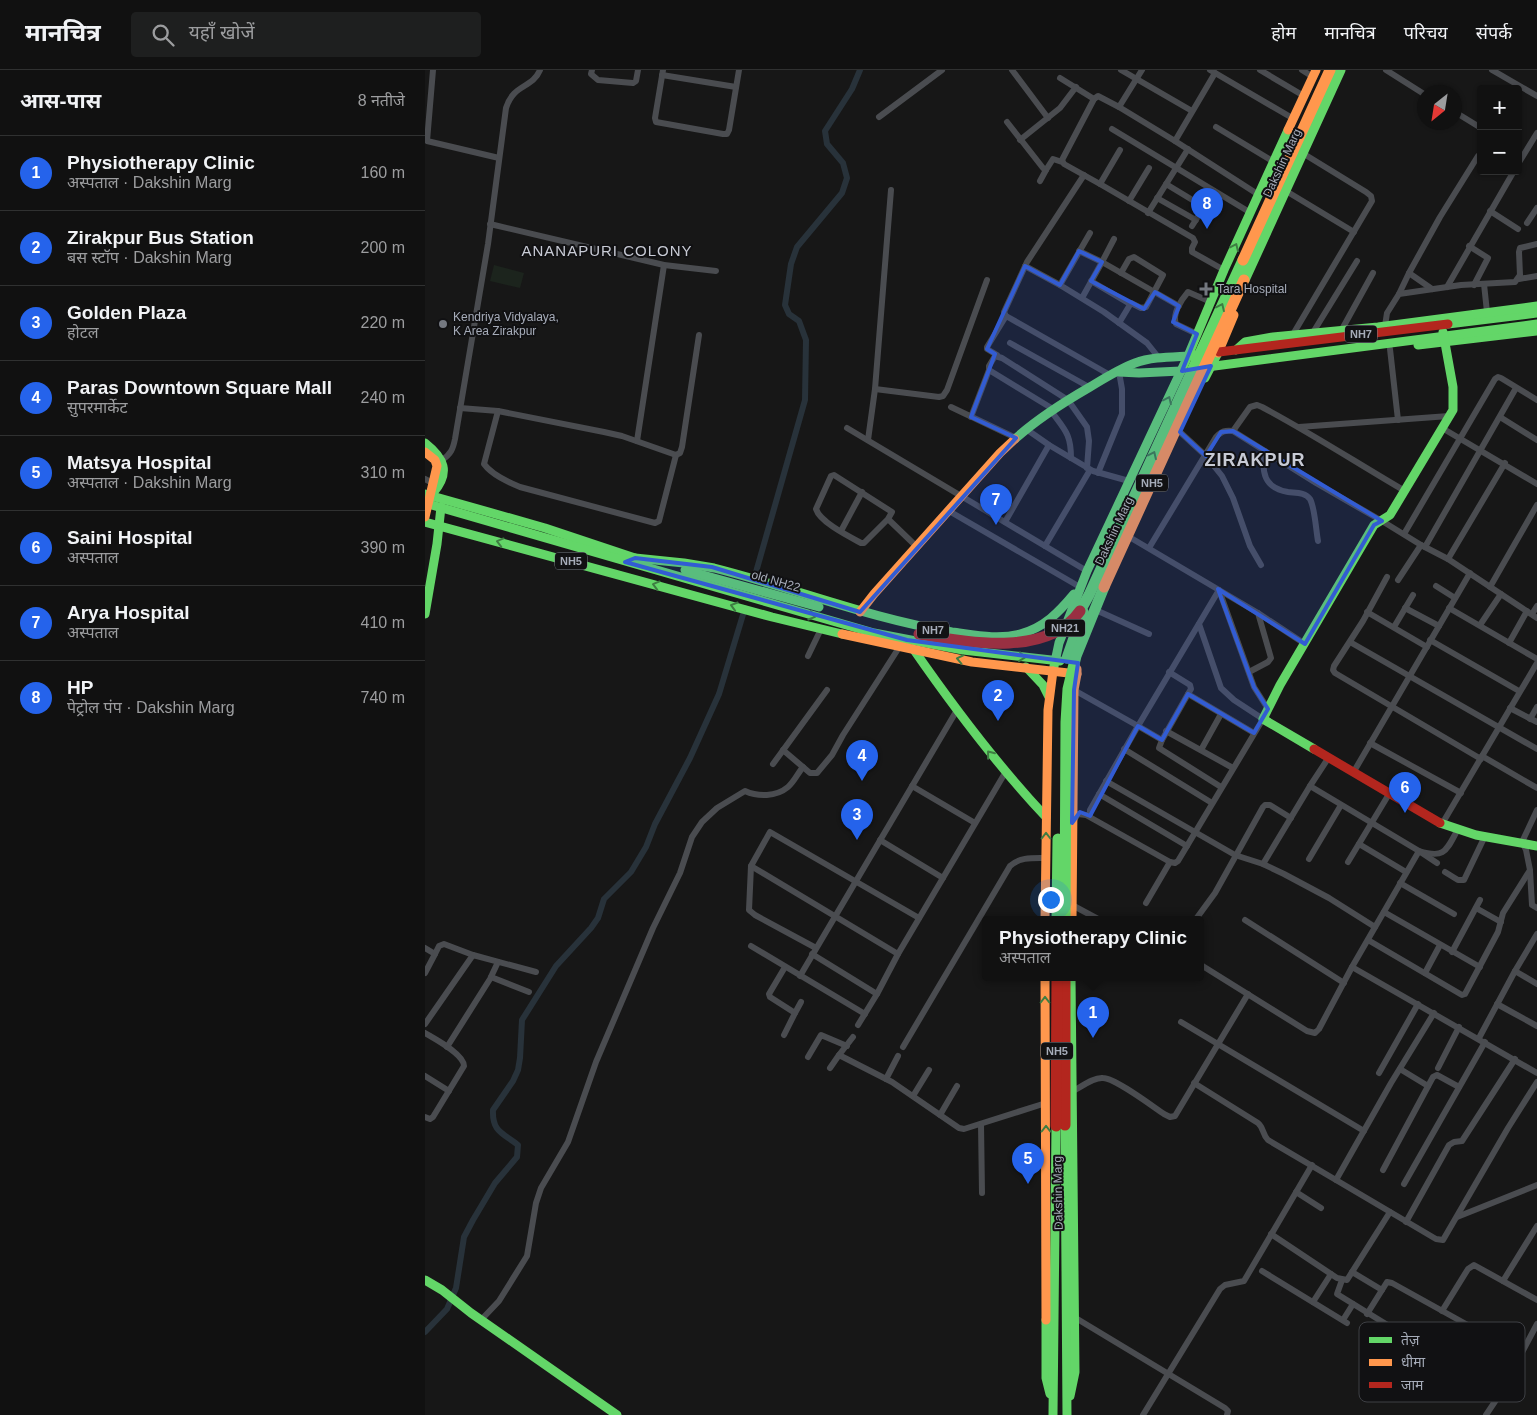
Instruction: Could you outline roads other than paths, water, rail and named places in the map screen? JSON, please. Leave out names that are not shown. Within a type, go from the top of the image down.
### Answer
[{"type":"main road","name":"NH5","points":[[1085,591],[1330,70]]},
{"type":"main road","name":"Dakshin Marg","points":[[1065,916],[1066,722],[1068,689],[1076,656],[1095,607],[1341,70]]},
{"type":"main road","points":[[1072,916],[1074,690],[1078,668],[1098,612],[1131,538],[1180,432],[1216,366],[1218,353],[1286,190],[1341,70]]},
{"type":"main road","name":"Dakshin Marg","points":[[1057,916],[1060,690],[1085,591],[1087,571],[1188,356],[1224,270],[1315,73]]},
{"type":"main road","points":[[1236,350],[1245,342],[1537,306]]},
{"type":"main road","name":"NH7","points":[[1181,371],[1444,334],[1537,313]]},
{"type":"main road","name":"NH7","points":[[1188,356],[1236,350],[1444,334],[1537,324]]},
{"type":"main road","points":[[1216,366],[1233,368],[1390,348],[1444,334],[1537,331]]},
{"type":"main road","points":[[1444,334],[1453,387],[1453,410],[1389,515],[1375,525],[1265,714],[1353,773],[1442,824],[1485,836],[1537,846]]},
{"type":"main road","points":[[860,612],[1000,453],[1026,429],[1089,387],[1135,363],[1159,358],[1188,356]]},
{"type":"main road","points":[[1114,374],[1181,371]]},
{"type":"main road","points":[[425,443],[442,460],[444,469],[431,494],[439,526],[427,591],[425,614]]},
{"type":"main road","points":[[425,452],[437,462],[438,468],[425,517]]},
{"type":"main road","points":[[431,494],[545,528],[630,560]]},
{"type":"main road","name":"NH5","points":[[425,522],[768,593],[907,640],[1054,666]]},
{"type":"main road","name":"NH5","points":[[630,560],[710,582],[764,615],[972,662],[1026,667]]},
{"type":"main road","name":"NH7","points":[[630,560],[710,582],[860,612],[939,631],[998,637],[1019,635],[1036,629],[1053,618],[1085,591]]},
{"type":"main road","name":"Dakshin Marg","points":[[1045,916],[1045,817],[1049,696],[1059,643],[1085,591]]},
{"type":"main road","name":"old NH22","points":[[768,593],[859,620],[919,634],[993,645],[1019,642],[1056,632],[1073,619],[1085,591]]},
{"type":"main road","points":[[914,650],[1018,790],[1045,817]]},
{"type":"main road","points":[[1026,667],[1054,666],[1078,668]]},
{"type":"main road","points":[[1026,667],[1043,685],[1049,696]]},
{"type":"main road","name":"Dakshin Marg","points":[[1045,981],[1046,1378],[1053,1410]]},
{"type":"main road","name":"Dakshin Marg","points":[[1057,981],[1067,1412]]},
{"type":"main road","name":"Dakshin Marg","points":[[1053,1410],[1065,981]]},
{"type":"main road","name":"Dakshin Marg","points":[[1067,1412],[1075,1372],[1071,981]]},
{"type":"main road","points":[[1045,1022],[1071,1021]]},
{"type":"main road","points":[[425,1280],[442,1290],[471,1313],[617,1415]]},
{"type":"street","points":[[433,70],[427,141],[499,158]]},
{"type":"street","points":[[442,460],[449,456],[452,450],[460,408],[508,100],[515,91],[537,77],[540,70]]},
{"type":"street","points":[[592,70],[591,74],[598,80],[633,83],[636,81],[638,70]]},
{"type":"street","points":[[736,87],[663,73],[655,118],[656,122],[705,132],[727,134],[729,130],[739,70]]},
{"type":"street","points":[[879,117],[942,70]]},
{"type":"street","points":[[1012,70],[1048,118]]},
{"type":"street","points":[[1121,70],[1192,111]]},
{"type":"street","points":[[1119,107],[1142,70]]},
{"type":"street","points":[[1260,70],[1304,96]]},
{"type":"street","points":[[1302,70],[1315,73]]},
{"type":"street","points":[[1385,70],[1417,89]]},
{"type":"street","points":[[1492,70],[1514,85]]},
{"type":"street","points":[[1175,141],[1213,72],[1294,119]]},
{"type":"street","points":[[1060,78],[1094,99]]},
{"type":"street","points":[[1020,140],[1062,106],[1076,87]]},
{"type":"street","points":[[1522,89],[1537,96]]},
{"type":"street","points":[[1062,162],[1094,99],[1101,97],[1175,141],[1259,195]]},
{"type":"street","points":[[1462,116],[1477,126]]},
{"type":"street","points":[[1007,122],[1040,166],[1046,170]]},
{"type":"street","points":[[1216,127],[1274,162]]},
{"type":"street","points":[[1112,130],[1251,213]]},
{"type":"street","points":[[1522,157],[1537,133]]},
{"type":"street","points":[[1148,213],[1187,149]]},
{"type":"street","points":[[1100,184],[1120,150]]},
{"type":"street","points":[[1292,336],[1372,201],[1371,196],[1304,154]]},
{"type":"street","points":[[1040,181],[1053,158],[1062,162],[1193,238],[1195,242],[1192,252],[1224,270]]},
{"type":"street","points":[[1385,326],[1387,313],[1440,217],[1477,158]]},
{"type":"street","points":[[1129,201],[1149,168]]},
{"type":"street","points":[[1084,175],[1025,266],[1004,309],[1006,316],[1114,374],[1122,396],[1122,414],[1097,473]]},
{"type":"street","points":[[1447,287],[1511,175]]},
{"type":"street","points":[[1166,184],[1204,207]]},
{"type":"street","points":[[868,440],[875,389],[891,190]]},
{"type":"street","points":[[1286,190],[1354,232]]},
{"type":"street","points":[[1192,226],[1214,191]]},
{"type":"street","points":[[1157,198],[1196,220]]},
{"type":"street","points":[[1527,224],[1537,208]]},
{"type":"street","points":[[1490,212],[1518,229]]},
{"type":"street","points":[[490,224],[664,265],[716,271]]},
{"type":"street","points":[[1060,285],[1089,233]]},
{"type":"street","points":[[1082,298],[1114,240]]},
{"type":"street","points":[[1519,279],[1521,270],[1519,250],[1522,247],[1537,244]]},
{"type":"street","points":[[1469,246],[1488,258],[1474,284]]},
{"type":"street","points":[[1079,251],[1179,306]]},
{"type":"street","points":[[1091,281],[1130,304],[1134,303],[1143,308],[1155,292],[1163,275],[1135,257],[1129,259],[1121,273]]},
{"type":"street","points":[[1312,334],[1357,261]]},
{"type":"street","points":[[637,441],[664,265]]},
{"type":"street","points":[[1025,266],[1082,298],[1119,323],[1147,343],[1159,358]]},
{"type":"street","points":[[1341,331],[1373,273]]},
{"type":"street","points":[[1409,273],[1432,289]]},
{"type":"street","points":[[1399,294],[1474,284],[1511,283],[1519,279],[1537,276]]},
{"type":"street","points":[[875,389],[943,396],[947,390],[987,280]]},
{"type":"street","points":[[1484,284],[1487,312]]},
{"type":"street","points":[[1197,334],[1177,324],[1174,318],[1179,306],[1189,292],[1211,302]]},
{"type":"street","points":[[1119,323],[1130,304]]},
{"type":"street","points":[[1006,316],[987,349],[1068,400],[1087,427],[1089,434],[1088,469],[1045,546]]},
{"type":"street","points":[[498,411],[484,464],[489,469],[520,487],[655,523],[659,521],[676,455],[680,453],[682,447],[699,335]]},
{"type":"street","points":[[1010,343],[1089,387]]},
{"type":"street","points":[[1390,348],[1398,420]]},
{"type":"street","points":[[971,417],[989,366],[997,355]]},
{"type":"street","points":[[989,370],[1052,410],[1071,440],[1071,458]]},
{"type":"street","points":[[1404,534],[1495,379],[1501,378],[1537,400]]},
{"type":"street","points":[[1398,580],[1423,546],[1516,388]]},
{"type":"street","points":[[1233,431],[1250,407],[1257,406],[1298,427],[1405,491]]},
{"type":"street","points":[[460,408],[498,411],[604,432],[676,455]]},
{"type":"street","points":[[951,408],[1016,438]]},
{"type":"street","points":[[1298,427],[1449,416]]},
{"type":"street","points":[[1500,418],[1537,440]]},
{"type":"street","points":[[847,428],[1087,571]]},
{"type":"street","points":[[1442,428],[1505,463],[1537,484]]},
{"type":"street","points":[[1026,429],[1088,469],[1129,481]]},
{"type":"street","points":[[1149,548],[1187,483],[1221,432],[1233,431],[1316,483],[1470,573],[1532,614]]},
{"type":"street","points":[[1180,432],[1206,456],[1226,483],[1250,546],[1261,565]]},
{"type":"street","points":[[1005,522],[1049,445]]},
{"type":"street","points":[[1265,451],[1262,470],[1267,480],[1281,490],[1304,494],[1311,501],[1318,542]]},
{"type":"street","points":[[1447,560],[1505,463]]},
{"type":"street","points":[[832,474],[892,512],[888,519],[864,543],[861,543],[826,522],[816,509],[832,474]]},
{"type":"street","points":[[841,531],[862,492]]},
{"type":"street","points":[[1490,587],[1537,505]]},
{"type":"street","points":[[949,511],[1085,591]]},
{"type":"street","points":[[888,519],[917,547]]},
{"type":"street","points":[[1131,538],[1258,613],[1305,644]]},
{"type":"street","points":[[1353,773],[1470,573]]},
{"type":"street","points":[[1387,578],[1334,666],[1333,670],[1335,673],[1537,788]]},
{"type":"street","points":[[1436,586],[1455,598]]},
{"type":"street","points":[[1090,816],[1090,810],[1124,749],[1219,590]]},
{"type":"street","points":[[1219,590],[1265,714]]},
{"type":"street","points":[[1480,625],[1501,594]]},
{"type":"street","points":[[1394,627],[1413,595]]},
{"type":"street","points":[[1509,642],[1537,606]]},
{"type":"street","points":[[1405,608],[1439,626]]},
{"type":"street","points":[[1442,824],[1537,661],[1509,642],[1449,608]]},
{"type":"street","points":[[1098,612],[1149,634]]},
{"type":"street","points":[[1367,612],[1519,691]]},
{"type":"street","points":[[1249,672],[1268,662],[1271,658],[1258,613]]},
{"type":"street","points":[[1199,624],[1221,688],[1234,700],[1265,714]]},
{"type":"street","points":[[808,656],[821,629]]},
{"type":"street","points":[[1350,642],[1537,749]]},
{"type":"street","points":[[783,750],[810,773],[817,773],[832,755],[900,646]]},
{"type":"street","points":[[1169,672],[1190,684],[1191,689],[1161,740],[1160,749],[1221,787]]},
{"type":"street","points":[[773,764],[827,690]]},
{"type":"street","points":[[1074,690],[1161,740]]},
{"type":"street","points":[[1188,694],[1254,733]]},
{"type":"street","points":[[1530,719],[1537,707]]},
{"type":"street","points":[[1510,708],[1537,722]]},
{"type":"street","points":[[800,976],[957,710]]},
{"type":"street","points":[[1201,750],[1221,714]]},
{"type":"street","points":[[1072,823],[1078,814],[1090,816],[1170,862],[1177,862],[1265,714]]},
{"type":"street","points":[[1166,731],[1233,768]]},
{"type":"street","points":[[1370,743],[1461,793]]},
{"type":"street","points":[[1124,749],[1212,803]]},
{"type":"street","points":[[1263,864],[1329,757]]},
{"type":"street","points":[[481,1320],[499,1301],[527,1256],[541,1188],[568,1142],[596,1062],[653,928],[679,873],[692,837],[702,822],[717,808],[745,791],[758,796],[783,790],[792,783],[803,767]]},
{"type":"street","points":[[858,1025],[1005,773]]},
{"type":"street","points":[[1106,781],[1235,855],[1263,864],[1329,898],[1375,927]]},
{"type":"street","points":[[912,786],[975,823]]},
{"type":"street","points":[[1310,786],[1437,863]]},
{"type":"street","points":[[1099,794],[1187,846]]},
{"type":"street","points":[[1348,862],[1389,794]]},
{"type":"street","points":[[1198,916],[1215,893],[1265,805],[1270,805],[1291,818]]},
{"type":"street","points":[[1309,859],[1341,805]]},
{"type":"street","points":[[1537,810],[1522,842],[1526,850],[1530,870],[1532,905],[1537,908]]},
{"type":"street","points":[[1419,851],[1432,855],[1441,853],[1448,847],[1458,829]]},
{"type":"street","points":[[816,948],[749,910],[751,866],[770,832],[919,918]]},
{"type":"street","points":[[1445,872],[1458,880],[1464,880],[1485,836]]},
{"type":"street","points":[[880,840],[943,878]]},
{"type":"street","points":[[1359,844],[1406,872]]},
{"type":"street","points":[[1204,967],[1312,1033],[1319,1029],[1352,967],[1419,851]]},
{"type":"street","points":[[903,1048],[1010,866],[1023,858],[1045,858]]},
{"type":"street","points":[[1146,903],[1170,862]]},
{"type":"street","points":[[751,866],[898,954]]},
{"type":"street","points":[[1368,940],[1464,995],[1499,932],[1505,909],[1530,870]]},
{"type":"street","points":[[1400,883],[1454,914]]},
{"type":"street","points":[[1452,952],[1480,900]]},
{"type":"street","points":[[1072,905],[1092,916]]},
{"type":"street","points":[[1476,908],[1501,922]]},
{"type":"street","points":[[1383,912],[1480,968]]},
{"type":"street","points":[[1245,920],[1344,983]]},
{"type":"street","points":[[1404,1184],[1459,1088],[1497,1004],[1515,971],[1534,945],[1537,934]]},
{"type":"street","points":[[425,973],[439,946],[444,944],[473,955],[536,972]]},
{"type":"street","points":[[1425,973],[1440,945]]},
{"type":"street","points":[[751,946],[865,1014]]},
{"type":"street","points":[[425,948],[435,954]]},
{"type":"street","points":[[812,954],[877,994]]},
{"type":"street","points":[[425,1024],[473,955]]},
{"type":"street","points":[[447,1047],[491,977],[498,962]]},
{"type":"street","points":[[785,967],[769,996],[795,1013]]},
{"type":"street","points":[[1352,967],[1434,1012],[1537,1073]]},
{"type":"street","points":[[1515,971],[1537,984]]},
{"type":"street","points":[[491,977],[529,992]]},
{"type":"street","points":[[1071,1092],[1099,1078],[1105,1078],[1170,1117],[1175,1116],[1248,994]]},
{"type":"street","points":[[784,1035],[801,1002]]},
{"type":"street","points":[[1379,1073],[1418,1004]]},
{"type":"street","points":[[1497,1004],[1537,1026]]},
{"type":"street","points":[[1336,1180],[1434,1012]]},
{"type":"street","points":[[1181,1022],[1364,1131]]},
{"type":"street","points":[[1438,1068],[1459,1027]]},
{"type":"street","points":[[425,1033],[447,1047],[464,1062],[464,1066],[433,1117],[430,1119],[425,1118]]},
{"type":"street","points":[[808,1057],[821,1035],[847,1046]]},
{"type":"street","points":[[829,1068],[853,1036]]},
{"type":"street","points":[[839,1054],[886,1078],[959,1128],[964,1129],[1045,1103]]},
{"type":"street","points":[[886,1078],[898,1056]]},
{"type":"street","points":[[1406,1222],[1449,1145],[1462,1141],[1515,1059]]},
{"type":"street","points":[[1400,1069],[1428,1086]]},
{"type":"street","points":[[913,1096],[929,1070]]},
{"type":"street","points":[[1383,1170],[1433,1077],[1437,1075],[1459,1088]]},
{"type":"street","points":[[425,1076],[449,1092]]},
{"type":"street","points":[[1194,1083],[1258,1122],[1262,1128],[1262,1133],[1268,1140],[1406,1222],[1440,1240],[1445,1238],[1508,1128],[1537,1082]]},
{"type":"street","points":[[940,1115],[957,1086]]},
{"type":"street","points":[[981,1124],[982,1193]]},
{"type":"street","points":[[1143,1415],[1220,1289],[1225,1285],[1244,1281],[1312,1165]]},
{"type":"street","points":[[1457,1217],[1537,1185]]},
{"type":"street","points":[[1296,1192],[1321,1208]]},
{"type":"street","points":[[1271,1234],[1331,1274],[1342,1280],[1347,1280],[1390,1212]]},
{"type":"street","points":[[1503,1281],[1537,1226]]},
{"type":"street","points":[[1442,1311],[1470,1266],[1474,1265],[1537,1300]]},
{"type":"street","points":[[1262,1271],[1345,1321],[1353,1304]]},
{"type":"street","points":[[1352,1272],[1382,1290]]},
{"type":"street","points":[[1313,1302],[1331,1274]]},
{"type":"street","points":[[1342,1280],[1337,1294],[1380,1322]]},
{"type":"street","points":[[1367,1314],[1387,1282],[1462,1322]]},
{"type":"street","points":[[1074,1317],[1225,1408],[1228,1411],[1227,1415]]},
{"type":"street","points":[[1525,1346],[1537,1324]]},
{"type":"street","points":[[1487,1415],[1495,1402]]},
{"type":"waterway","points":[[754,579],[805,400],[806,340],[799,321],[789,314],[785,305],[791,264],[797,247],[842,193],[847,178],[843,163],[827,144],[825,131],[852,89],[860,70]]},
{"type":"waterway","points":[[425,1332],[447,1309],[456,1288],[464,1237],[495,1183],[517,1157],[518,1145],[499,1131],[494,1123],[493,1110],[513,1081],[518,1070],[522,1020],[556,966],[598,918],[604,899],[631,872],[646,847],[655,824],[690,758],[719,694],[745,608]]},
{"type":"place","name":"HP","points":[[1207,229]]},
{"type":"place","name":"Tara Hospital","points":[[1206,289]]},
{"type":"place","name":"Kendriya Vidyalaya, K Area Zirakpur","points":[[443,324]]},
{"type":"place","name":"Arya Hospital","points":[[996,525]]},
{"type":"place","name":"Zirakpur Bus Station","points":[[998,721]]},
{"type":"place","name":"Paras Downtown Square Mall","points":[[862,781]]},
{"type":"place","name":"Saini Hospital","points":[[1405,813]]},
{"type":"place","name":"Golden Plaza","points":[[857,840]]},
{"type":"place","name":"Physiotherapy Clinic","points":[[1093,1038]]},
{"type":"place","name":"Matsya Hospital","points":[[1028,1184]]},
{"type":"district","name":"ANANAPURI COLONY","points":[[607,250]]},
{"type":"district","name":"ZIRAKPUR","points":[[1255,460]]}]
